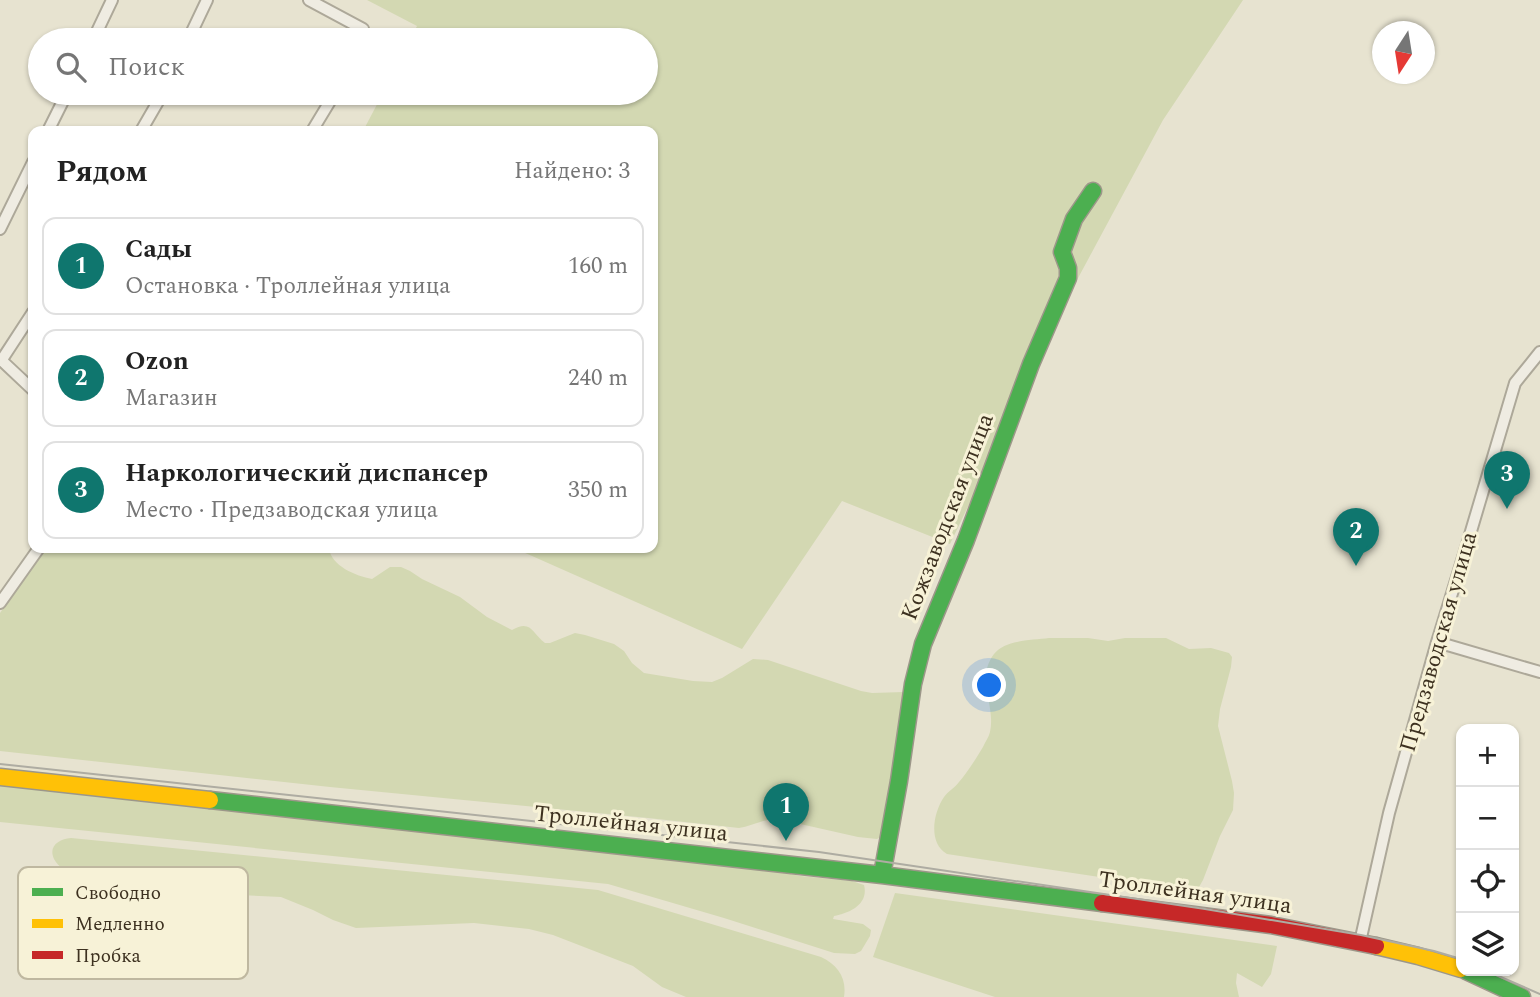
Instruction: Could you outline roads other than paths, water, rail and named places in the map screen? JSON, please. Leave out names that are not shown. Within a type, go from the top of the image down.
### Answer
[{"type":"street","points":[[99,28],[113,0]]},
{"type":"street","points":[[194,28],[207,0]]},
{"type":"street","points":[[309,0],[361,28]]},
{"type":"street","points":[[50,126],[61,105]]},
{"type":"street","points":[[144,126],[156,105]]},
{"type":"street","points":[[315,126],[328,105]]},
{"type":"street","points":[[0,229],[28,172]]},
{"type":"street","name":"Кожзаводская улица","points":[[882,875],[915,675],[923,644],[966,540],[1031,364],[1068,278],[1068,266],[1062,251],[1074,219],[1093,191]]},
{"type":"street","points":[[28,320],[1,360],[28,385]]},
{"type":"street","name":"Предзаводская улица","points":[[1360,942],[1389,813],[1515,383],[1540,352]]},
{"type":"street","points":[[0,603],[35,553]]},
{"type":"street","points":[[1437,642],[1540,672]]},
{"type":"street","name":"Троллейная улица","points":[[0,777],[882,875],[1204,916],[1360,942],[1456,968]]},
{"type":"street","name":"Троллейная улица","points":[[1476,976],[1522,997]]},
{"type":"tram line","points":[[0,764],[819,852],[1205,909],[1361,935],[1456,958]]},
{"type":"tram line","points":[[1499,976],[1540,994]]},
{"type":"place","name":"Наркологический диспансер","points":[[1507,509]]},
{"type":"place","name":"Ozon","points":[[1356,566]]},
{"type":"place","name":"Сады","points":[[786,841]]}]
